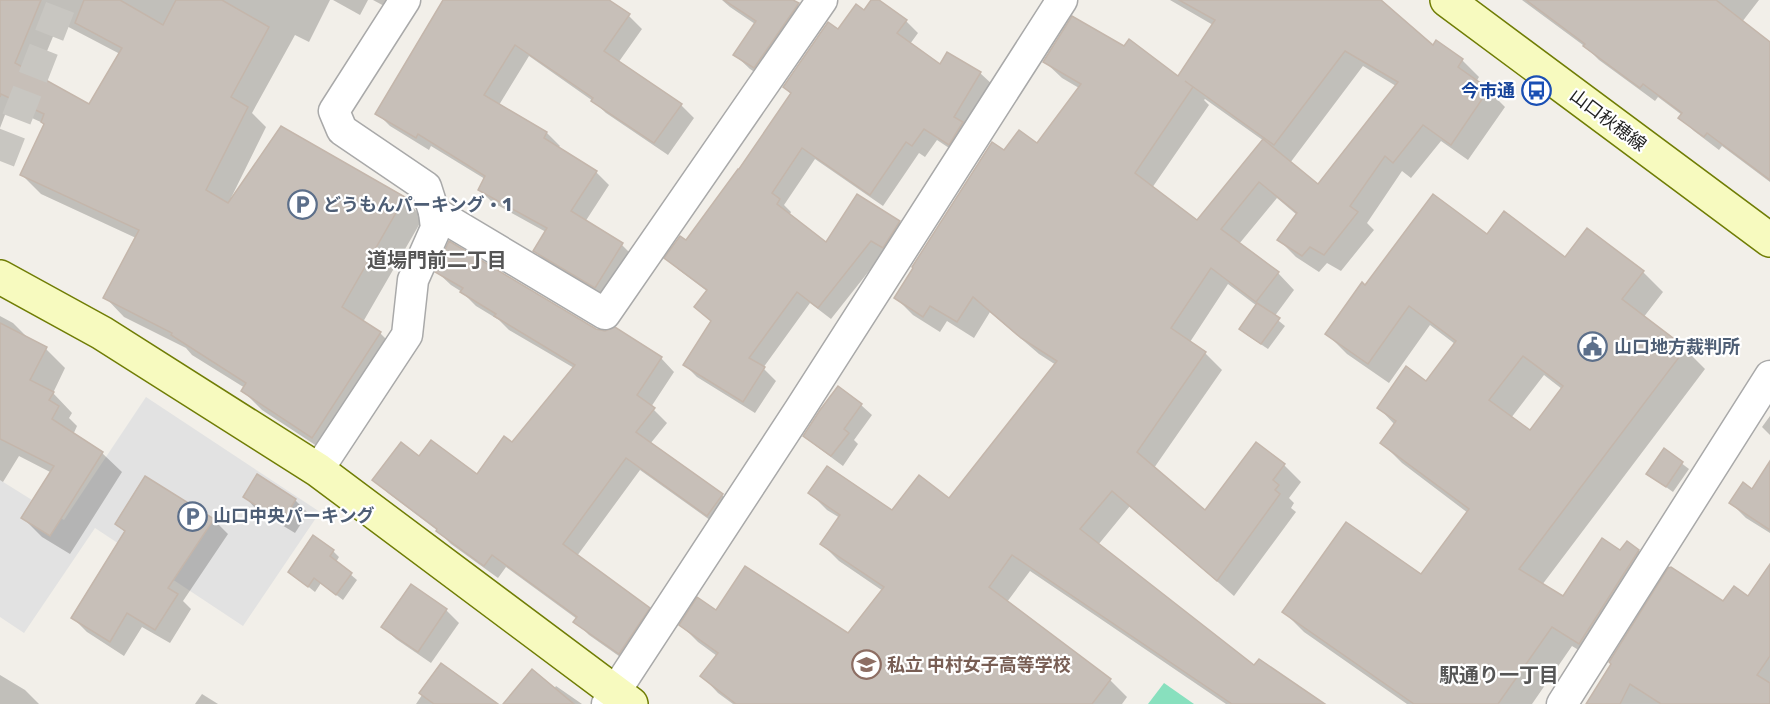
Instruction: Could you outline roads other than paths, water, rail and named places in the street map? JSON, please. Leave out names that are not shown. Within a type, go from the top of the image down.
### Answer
[{"type":"street","points":[[318,470],[407,335],[413,280],[436,228],[434,212],[426,188],[342,130],[334,111],[405,0]]},
{"type":"street","points":[[434,212],[605,314],[822,0]]},
{"type":"street","points":[[0,277],[102,333],[318,470],[618,700],[806,399],[1062,0]]},
{"type":"street","name":"山口秋穂線","points":[[1447,0],[1770,240]]},
{"type":"street","points":[[1562,704],[1770,376]]},
{"type":"tunnel","points":[[0,161],[63,0]]},
{"type":"place","name":"今市通","points":[[1536,91]]},
{"type":"place","name":"どうもんパーキング・1","points":[[302,205]]},
{"type":"place","name":"山口地方裁判所","points":[[1593,347]]},
{"type":"place","name":"山口中央パーキング","points":[[192,516]]},
{"type":"place","name":"私立 中村女子高等学校","points":[[866,665]]},
{"type":"district","name":"道場門前二丁目","points":[[437,260]]},
{"type":"district","name":"駅通り一丁目","points":[[1499,675]]}]
